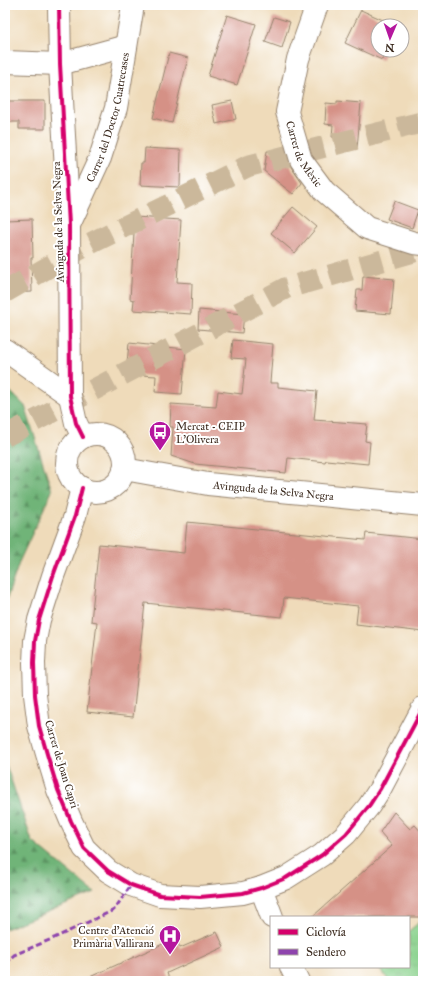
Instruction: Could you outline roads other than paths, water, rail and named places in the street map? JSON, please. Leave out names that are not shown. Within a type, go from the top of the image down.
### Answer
[{"type":"street","name":"Avinguda de la Selva Negra","points":[[59,5],[60,64],[69,225],[70,396],[76,423],[83,437]]},
{"type":"street","name":"Carrer del Doctor Cuatrecases","points":[[69,225],[100,158],[116,108],[133,5]]},
{"type":"street","name":"Carrer de Mèxic","points":[[318,5],[298,59],[287,112],[301,160],[324,191],[367,228],[414,243],[423,244]]},
{"type":"street","points":[[5,62],[60,64],[126,46]]},
{"type":"street","points":[[5,350],[70,396]]},
{"type":"street","points":[[99,434],[109,437],[118,444],[123,453],[125,463],[124,468],[120,479],[108,489],[92,492],[78,486],[71,478],[66,462],[71,447],[79,439],[88,435],[99,434]]},
{"type":"street","name":"Avinguda de la Selva Negra","points":[[124,468],[208,484],[423,505]]},
{"type":"street","name":"Carrer de Joan Capri","points":[[82,488],[75,516],[39,620],[35,641],[35,696],[39,726],[58,790],[71,822],[84,848],[108,871],[131,885],[160,895],[200,897],[243,893],[261,888],[286,878],[322,855],[346,834],[369,806],[380,789],[423,708]]},
{"type":"street","points":[[261,888],[272,916]]},
{"type":"street","points":[[292,968],[298,981]]},
{"type":"tunnel","points":[[5,292],[87,245],[248,166],[423,122]]},
{"type":"tunnel","points":[[5,436],[286,288],[423,249]]},
{"type":"place","name":"Mercat - CEIP L'Olivera","points":[[160,452]]},
{"type":"place","name":"Centre d'Atenció Primària Vallirana","points":[[170,956]]}]
